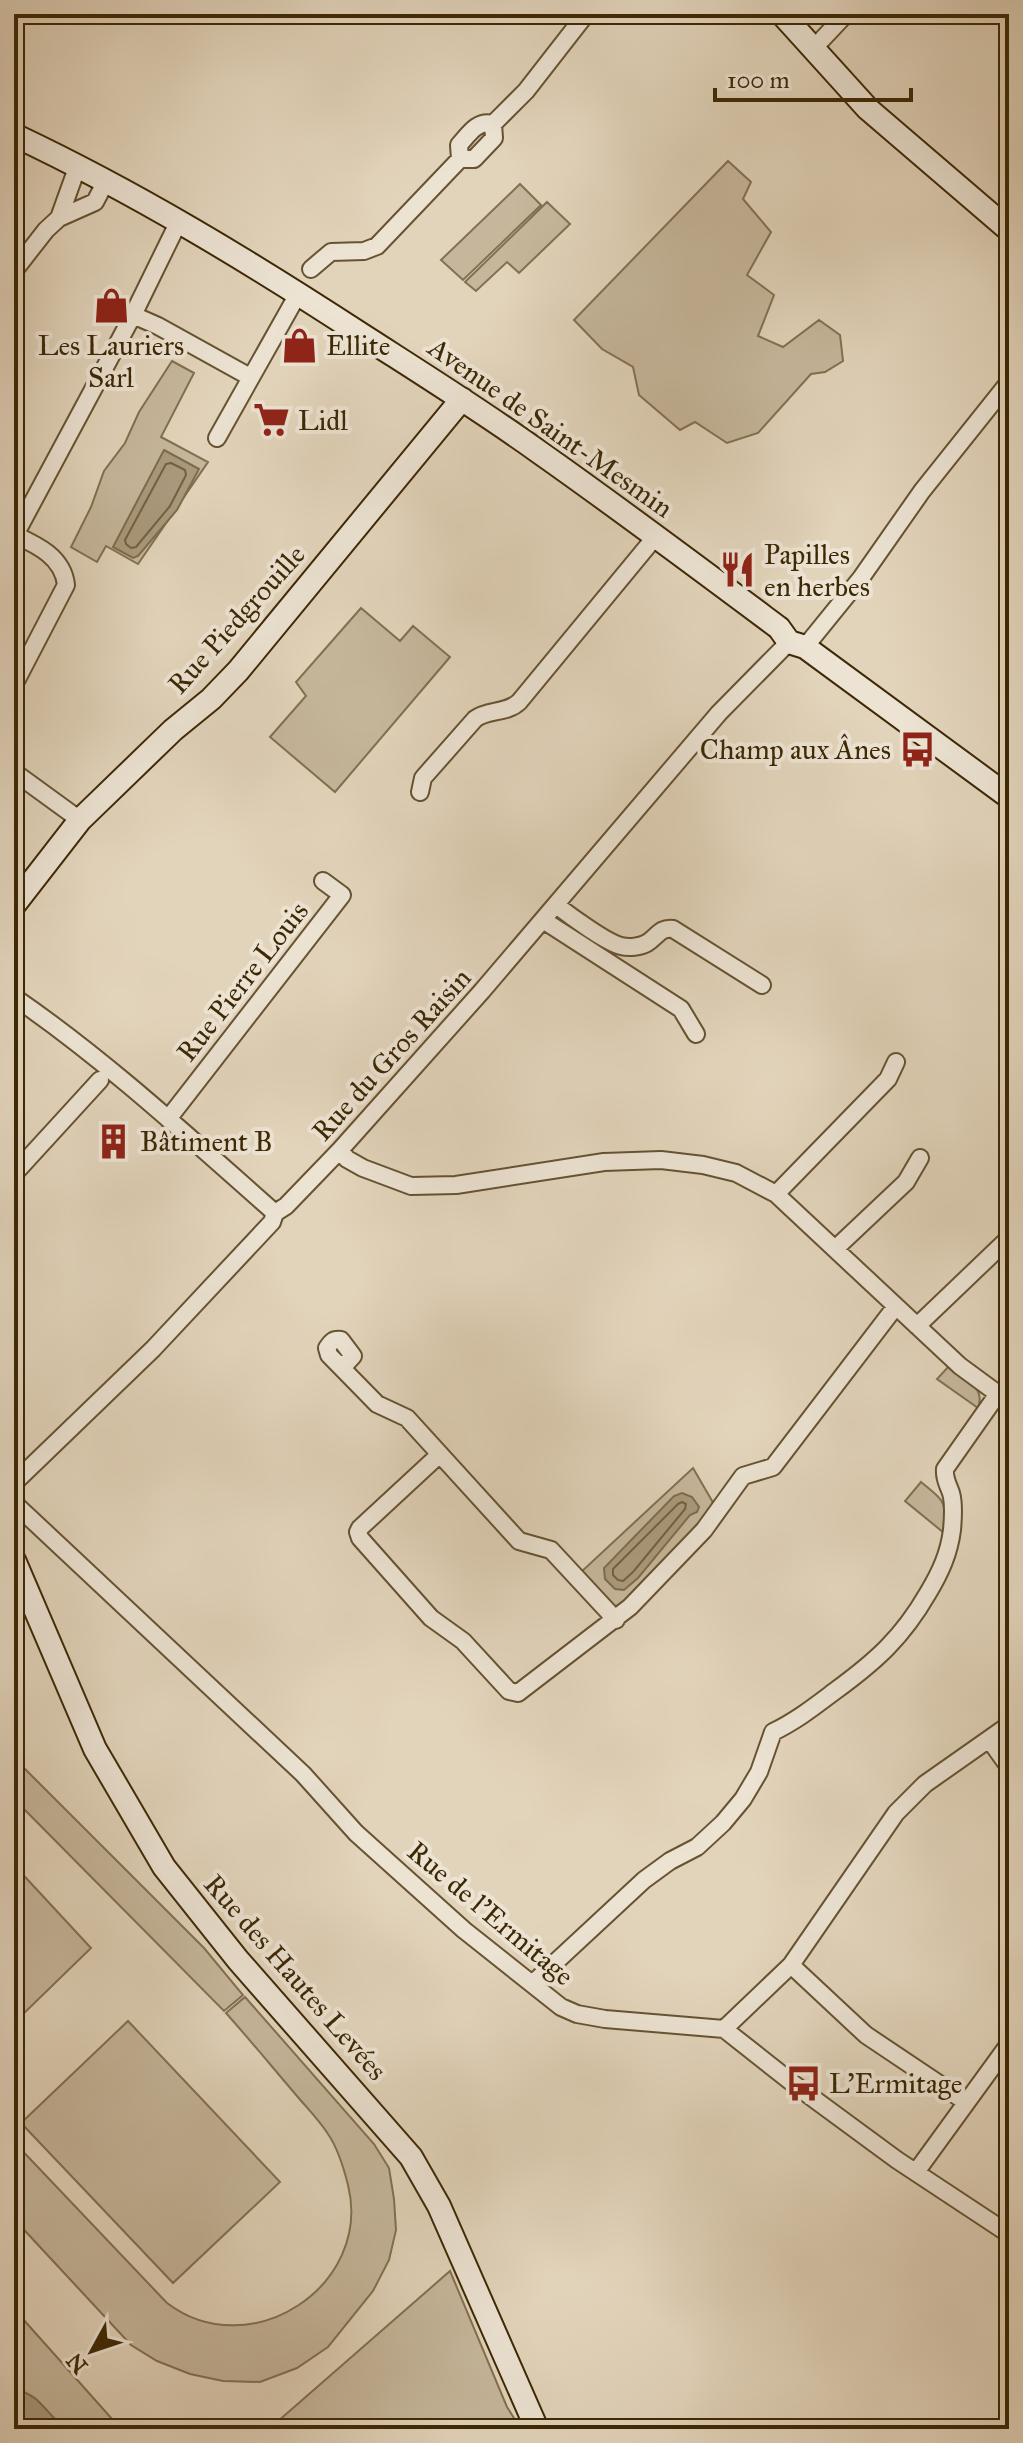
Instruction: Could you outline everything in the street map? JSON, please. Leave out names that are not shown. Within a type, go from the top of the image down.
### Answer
[{"type":"street","points":[[311,269],[331,252],[364,251],[377,246],[460,159],[474,159],[494,138],[493,124],[526,91],[586,14]]},
{"type":"street","points":[[782,14],[868,109],[1009,230]]},
{"type":"street","points":[[814,48],[846,14]]},
{"type":"street","name":"Avenue de Saint-Mesmin","points":[[14,135],[179,221],[462,399],[656,536],[779,628],[797,645],[871,695],[1009,797]]},
{"type":"street","points":[[59,218],[77,168]]},
{"type":"street","points":[[14,271],[46,230],[59,218],[95,202],[105,183]]},
{"type":"street","points":[[14,685],[66,585],[63,570],[52,556],[14,535],[133,315],[179,221]]},
{"type":"street","points":[[217,438],[298,294]]},
{"type":"street","points":[[133,315],[250,377]]},
{"type":"street","name":"Rue du Gros Raisin","points":[[14,1483],[153,1349],[272,1222],[275,1213],[286,1206],[340,1150],[543,920],[719,713],[797,645],[861,578],[922,491],[1009,382]]},
{"type":"street","name":"Rue Piedgrouille","points":[[14,905],[80,820],[238,671],[462,399]]},
{"type":"street","points":[[420,792],[423,778],[475,719],[508,709],[519,702],[656,536]]},
{"type":"street","points":[[14,772],[80,820]]},
{"type":"street","name":"Rue Pierre Louis","points":[[168,1119],[342,895],[323,881]]},
{"type":"street","points":[[556,905],[620,946],[639,946],[648,943],[660,931],[673,929],[762,985]]},
{"type":"street","points":[[543,920],[681,1009],[696,1034]]},
{"type":"street","points":[[14,997],[62,1030],[275,1213]]},
{"type":"street","points":[[776,1194],[888,1079],[896,1062]]},
{"type":"street","points":[[14,1174],[100,1080]]},
{"type":"street","points":[[340,1150],[347,1159],[363,1168],[411,1186],[456,1185],[604,1162],[661,1160],[736,1173],[776,1194],[960,1366],[1003,1398],[945,1469],[952,1501],[948,1549],[943,1567],[912,1620],[862,1672],[794,1722],[773,1732],[759,1772],[743,1799],[723,1823],[697,1847],[644,1880],[532,1984]]},
{"type":"street","points":[[835,1249],[906,1182],[920,1158]]},
{"type":"street","points":[[917,1326],[1009,1238]]},
{"type":"street","points":[[440,1454],[358,1532],[431,1618],[463,1641],[509,1691],[518,1693],[616,1620],[704,1530],[743,1476],[773,1467],[896,1306]]},
{"type":"street","points":[[342,1368],[377,1404],[407,1418],[519,1541],[551,1550],[616,1620]]},
{"type":"street","name":"Rue de l'Ermitage","points":[[14,1503],[303,1774],[356,1833],[464,1930],[561,2007],[577,2014],[605,2019],[724,2029]]},
{"type":"street","name":"Rue des Hautes Levées","points":[[14,1560],[95,1749],[164,1867],[238,1960],[411,2157],[439,2206],[537,2429]]},
{"type":"street","points":[[1009,1725],[925,1784],[896,1813],[791,1965],[724,2029],[795,2085],[1009,2234]]},
{"type":"street","points":[[989,1739],[1009,1767]]},
{"type":"street","points":[[791,1965],[866,2035],[966,2102]]},
{"type":"street","points":[[916,2172],[1009,2044]]},
{"type":"shaded area","points":[[728,161],[751,182],[743,199],[771,232],[747,275],[774,295],[758,336],[783,347],[819,320],[840,335],[843,361],[825,372],[811,374],[758,433],[727,443],[695,422],[680,430],[639,395],[633,367],[602,349],[574,320]]},
{"type":"shaded area","points":[[520,184],[541,205],[463,280],[441,260]]},
{"type":"shaded area","points":[[547,202],[570,224],[519,273],[507,262],[476,291],[465,282]]},
{"type":"shaded area","points":[[172,361],[194,373],[161,437],[208,462],[138,564],[106,546],[97,562],[71,547],[91,507],[104,471],[125,443],[139,412]]},
{"type":"shaded area","points":[[361,608],[400,641],[413,626],[450,657],[335,792],[270,737],[306,696],[296,682]]},
{"type":"shaded area","points":[[950,1365],[976,1388],[980,1401],[978,1408],[937,1379]]},
{"type":"shaded area","points":[[693,1468],[715,1506],[697,1530],[618,1610],[611,1609],[580,1573]]},
{"type":"shaded area","points":[[921,1482],[943,1503],[944,1533],[905,1501]]},
{"type":"shaded area","points":[[14,1758],[204,1948],[243,1995],[224,2011],[14,1799]]},
{"type":"shaded area","points":[[14,1865],[91,1948],[14,2023]]},
{"type":"shaded area","points":[[245,1997],[374,2144],[389,2168],[396,2230],[389,2260],[373,2291],[328,2347],[297,2368],[260,2382],[223,2381],[190,2374],[157,2361],[131,2345],[14,2219],[14,2142],[167,2303],[200,2320],[234,2325],[267,2320],[298,2306],[324,2283],[342,2255],[351,2222],[348,2185],[337,2152],[324,2129],[226,2013]]},
{"type":"shaded area","points":[[128,2021],[280,2182],[173,2283],[21,2123]]},
{"type":"shaded area","points":[[450,2271],[507,2407],[521,2429],[269,2429]]},
{"type":"shaded area","points":[[14,2309],[121,2429],[68,2429],[35,2399],[14,2385]]},
{"type":"water","points":[[164,450],[199,469],[177,510],[133,558],[113,547]]},
{"type":"water","points":[[682,1493],[692,1497],[699,1507],[697,1512],[690,1515],[638,1578],[624,1590],[615,1589],[605,1579],[604,1568],[674,1496]]},
{"type":"water","points":[[14,2385],[37,2400],[68,2429],[14,2429]]},
{"type":"place","name":"Les Lauriers Sarl","points":[[111,305]]},
{"type":"place","name":"Ellite","points":[[300,345]]},
{"type":"place","name":"Lidl","points":[[272,420]]},
{"type":"place","name":"Papilles en herbes","points":[[738,570]]},
{"type":"place","name":"Champ aux Ânes","points":[[917,749]]},
{"type":"place","name":"Bâtiment B","points":[[114,1141]]},
{"type":"place","name":"L'Ermitage","points":[[803,2083]]}]
